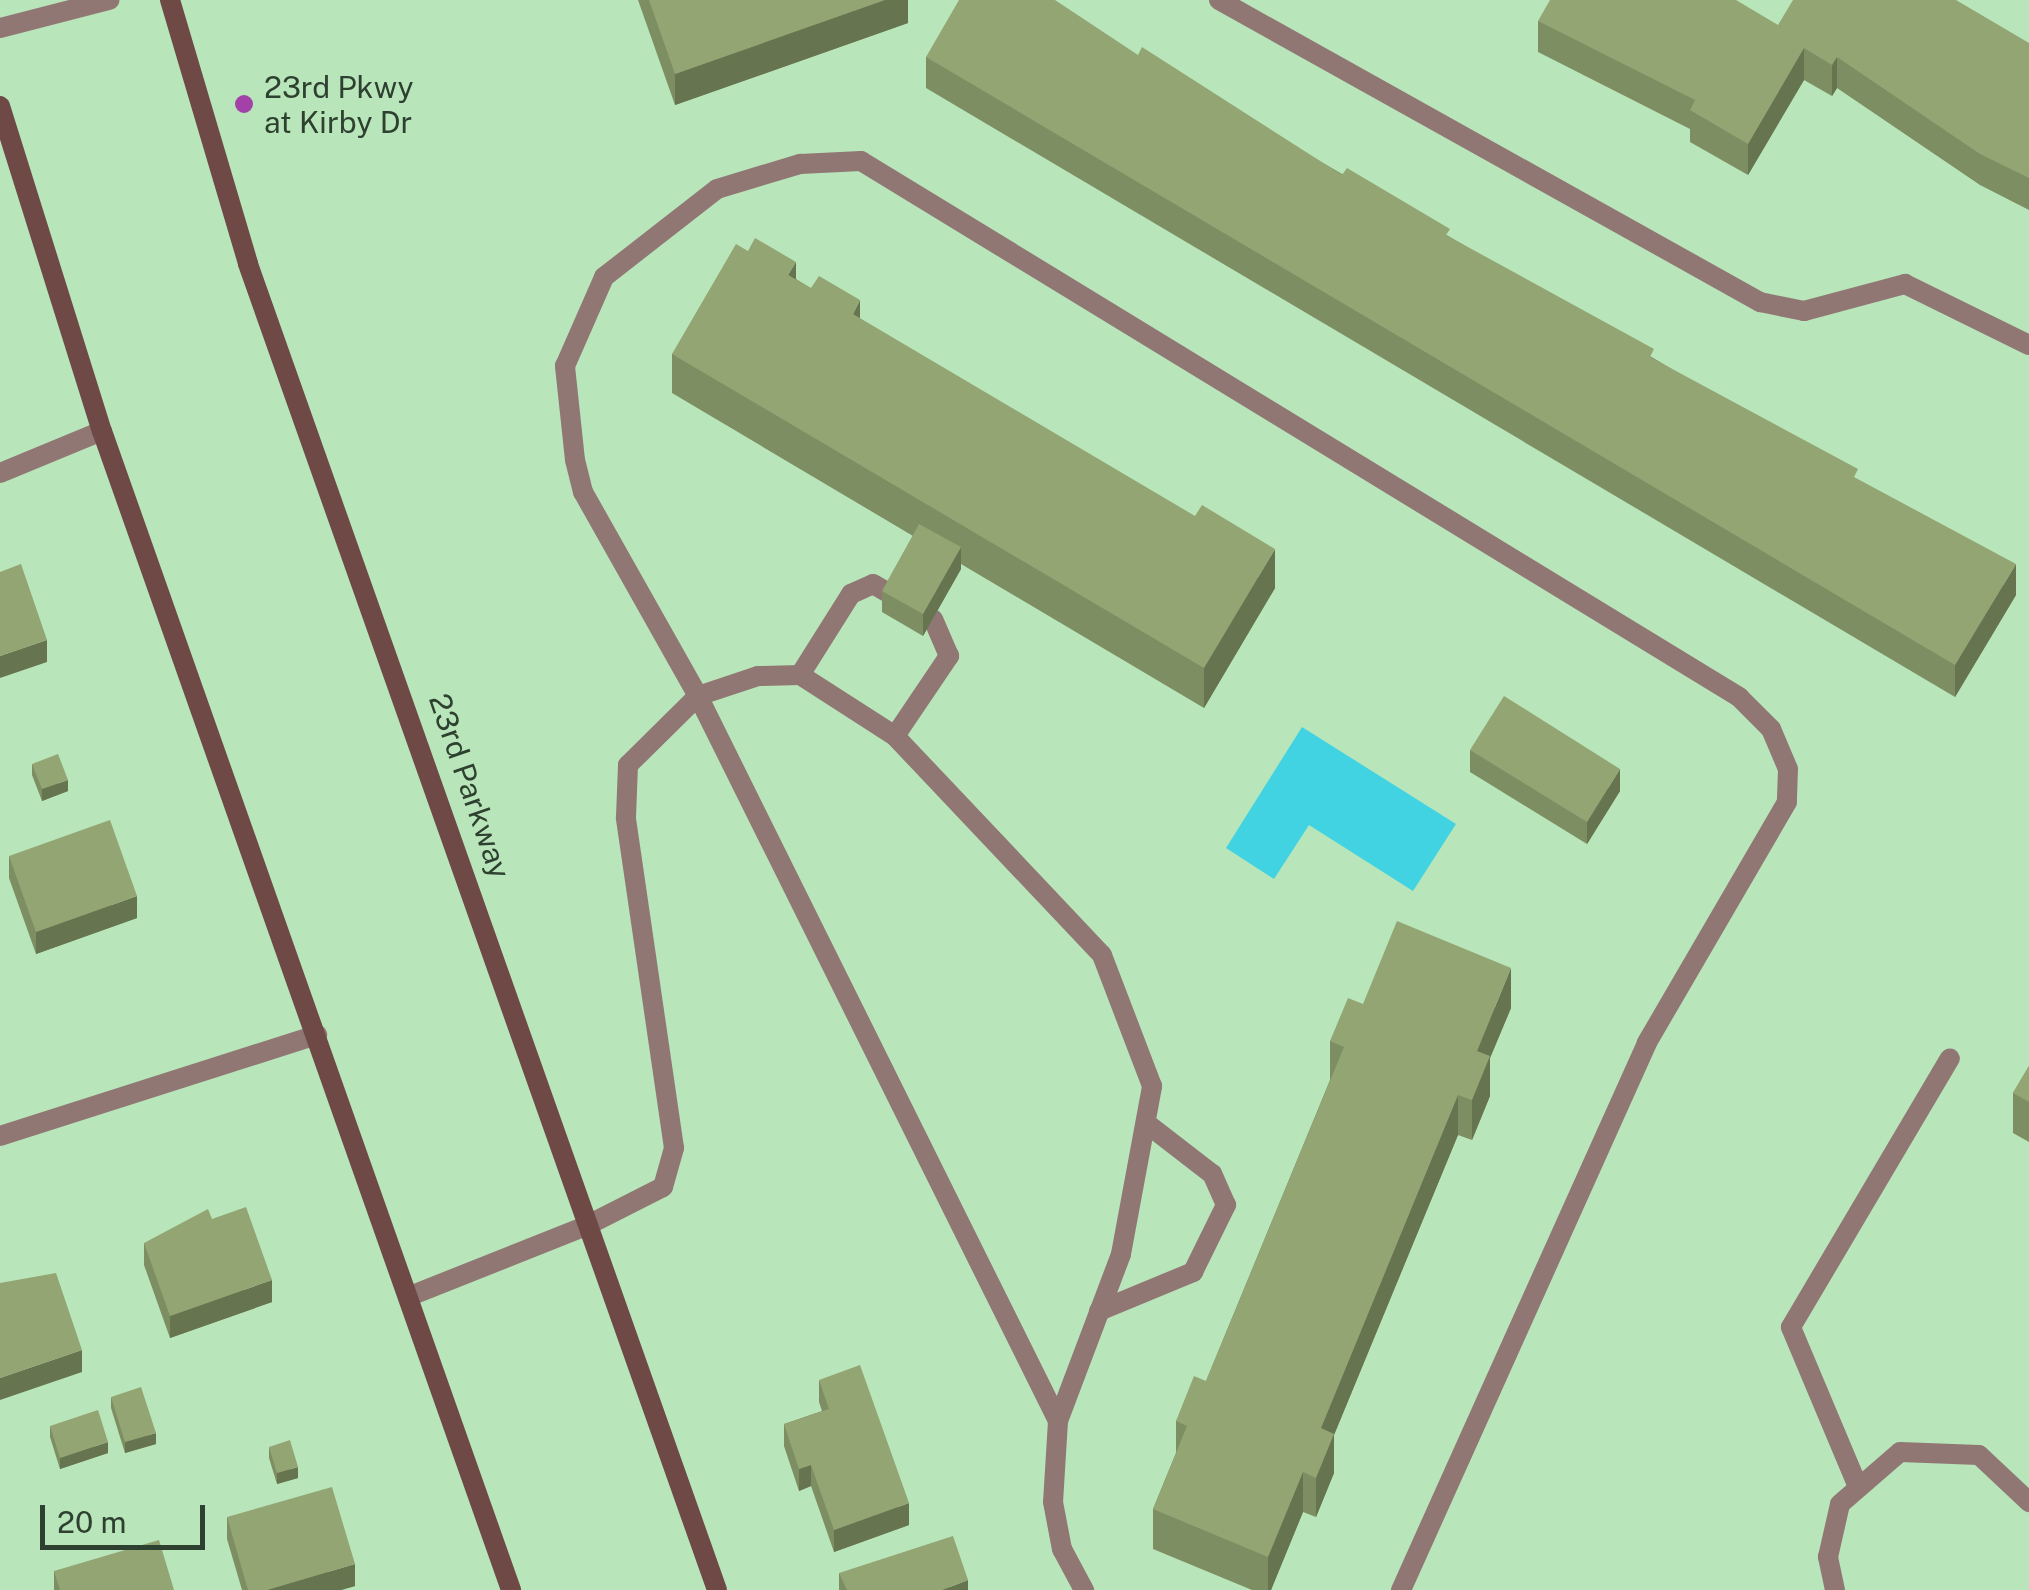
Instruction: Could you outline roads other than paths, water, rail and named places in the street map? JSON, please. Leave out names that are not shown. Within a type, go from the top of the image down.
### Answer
[{"type":"street","points":[[0,28],[110,0]]},
{"type":"street","name":"23rd Parkway","points":[[170,0],[248,264],[717,1590]]},
{"type":"street","points":[[1219,0],[1760,302],[1804,311],[1905,284],[2029,345]]},
{"type":"street","points":[[0,106],[102,431],[511,1590]]},
{"type":"street","points":[[1058,1422],[698,696],[583,492],[570,430],[571,341],[604,276],[716,190],[800,164],[861,161],[1739,696],[1771,729],[1788,769],[1787,802],[1647,1043],[1401,1590]]},
{"type":"street","points":[[0,473],[102,431]]},
{"type":"street","points":[[800,675],[851,594],[872,584],[892,595]]},
{"type":"street","points":[[894,736],[949,656],[932,619]]},
{"type":"street","points":[[410,1296],[588,1225],[663,1187],[674,1148],[626,817],[628,765],[698,696],[758,676],[800,675],[894,736],[1102,955],[1145,1047],[1152,1086],[1120,1254],[1058,1422],[1053,1502],[1062,1549],[1084,1590]]},
{"type":"street","points":[[0,1136],[317,1035]]},
{"type":"street","points":[[1856,1482],[1791,1327],[1950,1058]]},
{"type":"street","points":[[1099,1311],[1193,1272],[1226,1205],[1212,1174],[1146,1123]]},
{"type":"street","points":[[1836,1590],[1831,1530],[1856,1482],[1900,1452],[1954,1448],[2003,1470],[2029,1502]]},
{"type":"water","points":[[1302,727],[1456,824],[1413,891],[1309,825],[1274,879],[1226,848]]},
{"type":"place","name":"23rd Pkwy at Kirby Dr","points":[[244,104]]}]
